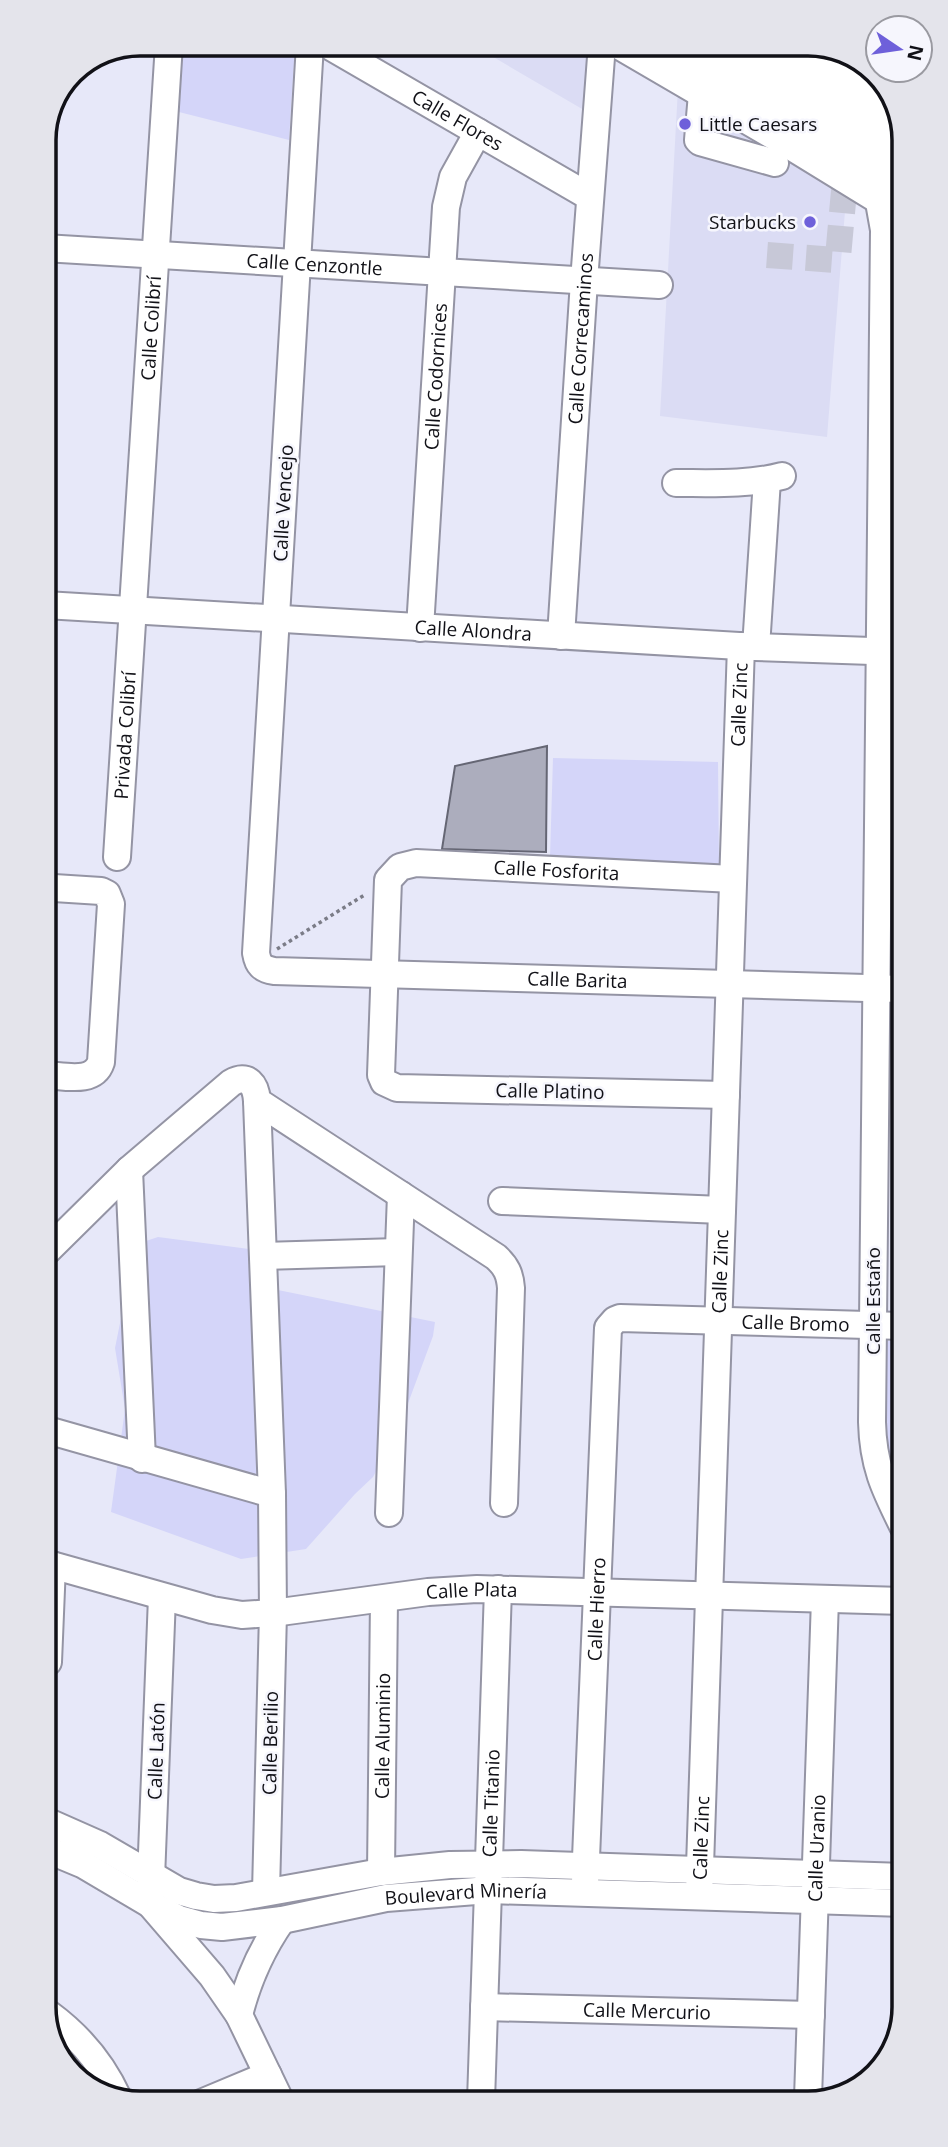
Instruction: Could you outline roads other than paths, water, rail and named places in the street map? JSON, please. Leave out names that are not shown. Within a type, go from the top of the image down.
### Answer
[{"type":"main road","points":[[681,56],[776,136],[890,200]]},
{"type":"main road","points":[[783,58],[891,128]]},
{"type":"street","name":"Calle Colibrí","points":[[132,611],[168,56]]},
{"type":"street","name":"Calle Vencejo","points":[[257,961],[309,56]]},
{"type":"street","name":"Calle Flores","points":[[347,56],[590,197]]},
{"type":"street","name":"Calle Correcaminos","points":[[561,636],[601,56]]},
{"type":"street","points":[[637,56],[776,136]]},
{"type":"street","points":[[702,94],[698,140],[702,144],[742,155],[776,136]]},
{"type":"street","name":"Calle Estaño","points":[[891,131],[889,989],[872,1326],[872,1422],[874,1453],[881,1480],[892,1503]]},
{"type":"street","name":"Calle Codornices","points":[[420,628],[448,192],[478,132]]},
{"type":"street","name":"Calle Cenzontle","points":[[56,249],[659,285]]},
{"type":"street","name":"Calle Zinc","points":[[676,483],[775,478],[748,647],[733,879],[700,1883]]},
{"type":"street","name":"Calle Alondra","points":[[56,606],[748,647],[890,651]]},
{"type":"street","name":"Privada Colibrí","points":[[117,857],[132,611]]},
{"type":"street","name":"Calle Fosforita","points":[[383,975],[388,880],[400,867],[416,863],[733,879]]},
{"type":"street","points":[[56,888],[101,891],[110,898],[111,904],[99,1069],[87,1077],[56,1075]]},
{"type":"street","name":"Calle Barita","points":[[257,961],[267,970],[274,971],[889,989]]},
{"type":"street","name":"Calle Platino","points":[[383,975],[381,1075],[384,1082],[397,1088],[726,1095]]},
{"type":"street","points":[[56,1242],[129,1170],[236,1080],[245,1079],[252,1083],[257,1090],[257,1101],[502,1262],[510,1276],[504,1503]]},
{"type":"street","name":"Calle Berilio","points":[[257,1101],[272,1494],[273,1603],[266,1892]]},
{"type":"street","points":[[129,1170],[142,1458]]},
{"type":"street","points":[[389,1513],[401,1195]]},
{"type":"street","points":[[502,1201],[722,1210]]},
{"type":"street","points":[[263,1256],[398,1252]]},
{"type":"street","name":"Calle Bromo","points":[[608,1328],[620,1318],[892,1326]]},
{"type":"street","name":"Calle Hierro","points":[[585,1892],[608,1328]]},
{"type":"street","points":[[56,1433],[272,1494]]},
{"type":"street","name":"Calle Plata","points":[[56,1566],[229,1614],[255,1615],[273,1603],[384,1599],[428,1592],[498,1589],[892,1601]]},
{"type":"street","name":"Calle Titanio","points":[[481,2091],[498,1589]]},
{"type":"street","name":"Calle Latón","points":[[150,1904],[162,1597]]},
{"type":"street","name":"Calle Aluminio","points":[[381,1872],[384,1599]]},
{"type":"street","name":"Calle Uranio","points":[[808,2091],[825,1599]]},
{"type":"street","name":"Boulevard Minería","points":[[56,1826],[100,1845],[179,1891],[196,1896],[236,1898],[381,1872],[450,1865],[586,1866],[700,1883]]},
{"type":"street","name":"Boulevard Minería","points":[[56,1853],[84,1865],[179,1919],[222,1927],[282,1920],[406,1896],[489,1890],[585,1892],[700,1883],[815,1887],[892,1901]]},
{"type":"street","name":"Boulevard Minería","points":[[815,1887],[892,1878]]},
{"type":"street","points":[[326,1882],[331,1909]]},
{"type":"street","points":[[150,1904],[212,1976],[239,2015],[276,2091]]},
{"type":"street","points":[[239,2015],[245,1989],[255,1965],[282,1920]]},
{"type":"street","name":"Calle Mercurio","points":[[484,2007],[811,2015]]},
{"type":"street","points":[[58,2020],[99,2063],[112,2086]]},
{"type":"street","points":[[227,2091],[268,2074]]},
{"type":"tunnel","points":[[767,255],[836,260],[845,180]]},
{"type":"place","name":"Little Caesars","points":[[685,124]]},
{"type":"place","name":"Starbucks","points":[[810,222]]}]
